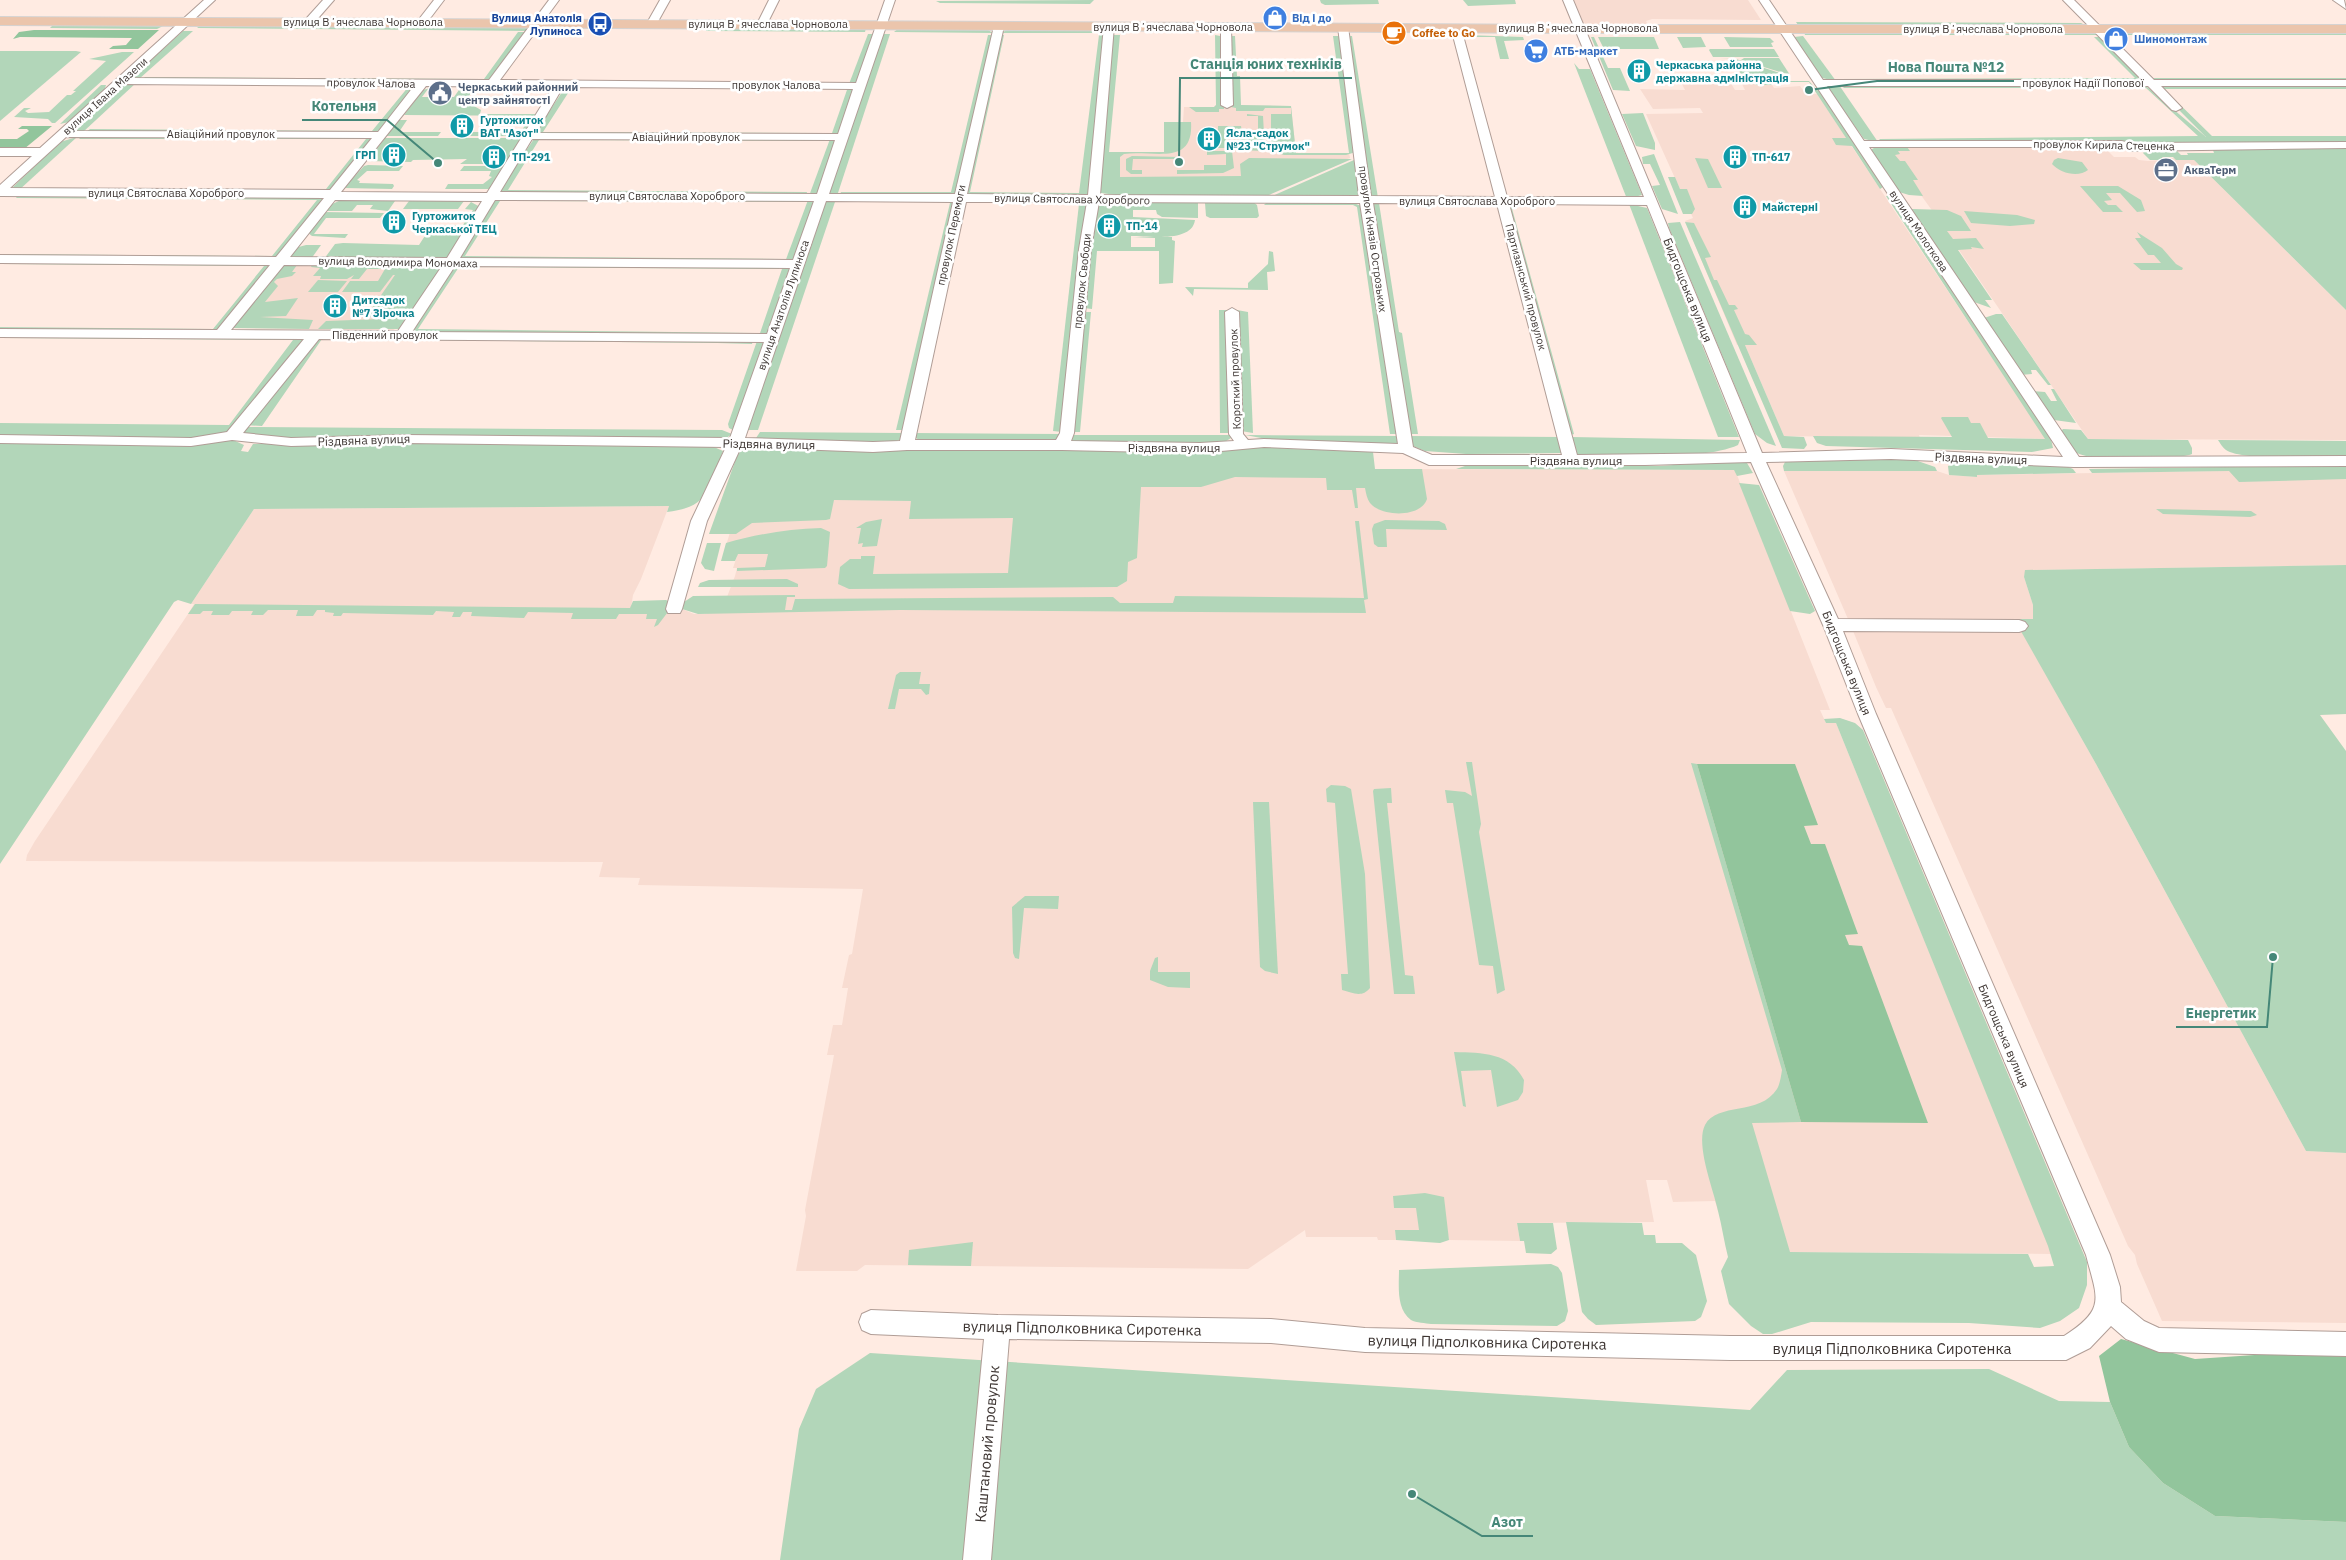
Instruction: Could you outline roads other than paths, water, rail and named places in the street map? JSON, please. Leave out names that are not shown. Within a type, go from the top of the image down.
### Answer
[{"type":"main road","name":"вулиця Вʼячеслава Чорновола","points":[[0,21],[1456,28],[2346,29]]},
{"type":"street","name":"вулиця Івана Мазепи","points":[[0,192],[210,0]]},
{"type":"street","points":[[309,22],[329,0]]},
{"type":"street","points":[[421,23],[439,0]]},
{"type":"street","points":[[492,84],[554,0]]},
{"type":"street","points":[[652,24],[665,0]]},
{"type":"street","points":[[762,24],[774,0]]},
{"type":"street","name":"вулиця Анатолія Лупиноса","points":[[674,608],[699,521],[735,444],[890,0]]},
{"type":"street","name":"Бидгощська вулиця","points":[[1568,0],[1756,456],[1832,625],[1871,723],[2098,1255],[2109,1295],[2102,1317]]},
{"type":"street","name":"вулиця Молоткова","points":[[1764,0],[1862,144],[2027,395],[2074,462]]},
{"type":"street","points":[[2068,0],[2176,108]]},
{"type":"street","points":[[2338,0],[2346,6]]},
{"type":"street","name":"провулок Перемоги","points":[[907,445],[908,432],[999,26]]},
{"type":"street","name":"провулок Свободи","points":[[1062,445],[1067,433],[1085,249],[1094,197],[1109,26]]},
{"type":"street","points":[[1226,27],[1227,105]]},
{"type":"street","name":"провулок Князів Острозьких","points":[[1343,27],[1366,201],[1406,449]]},
{"type":"street","name":"Партизанський провулок","points":[[1456,28],[1571,460]]},
{"type":"street","name":"провулок Чалова","points":[[121,81],[860,86]]},
{"type":"street","name":"провулок Надії Попової","points":[[1819,83],[2346,83]]},
{"type":"street","points":[[222,333],[422,84]]},
{"type":"street","points":[[402,335],[450,263],[560,84]]},
{"type":"street","name":"Авіаційний провулок","points":[[62,134],[380,135]]},
{"type":"street","name":"Авіаційний провулок","points":[[529,136],[843,138]]},
{"type":"street","name":"провулок Кирила Стеценка","points":[[1862,144],[2121,144],[2132,147],[2346,145]]},
{"type":"street","points":[[0,152],[42,152]]},
{"type":"street","name":"вулиця Святослава Хороброго","points":[[0,192],[491,197],[1094,197],[1150,200],[1652,201]]},
{"type":"street","name":"вулиця Володимира Мономаха","points":[[0,259],[797,264]]},
{"type":"street","name":"Короткий провулок","points":[[1232,312],[1236,434],[1243,443]]},
{"type":"street","name":"Південний провулок","points":[[0,332],[771,338]]},
{"type":"street","points":[[232,436],[315,335]]},
{"type":"street","name":"Різдвяна вулиця","points":[[0,439],[191,442],[232,436],[291,442],[406,439],[772,443],[866,447],[907,445],[1062,445],[1200,448],[1243,443],[1406,449],[1429,460],[1645,460],[1891,454],[2074,462],[2346,461]]},
{"type":"street","points":[[1832,625],[2020,626]]},
{"type":"street","points":[[2102,1317],[2160,1340],[2346,1344]]},
{"type":"street","name":"вулиця Підполковника Сиротенка","points":[[870,1322],[998,1327],[1271,1331],[1365,1340],[1730,1348],[2066,1348],[2084,1339],[2102,1317]]},
{"type":"street","name":"Каштановий провулок","points":[[977,1560],[998,1327]]},
{"type":"place","name":"Від і до","points":[[1275,18]]},
{"type":"place","name":"Вулиця Анатолія Лупиноса","points":[[600,24]]},
{"type":"place","name":"Coffee to Go","points":[[1394,33]]},
{"type":"place","name":"Шиномонтаж","points":[[2116,39]]},
{"type":"place","name":"АТБ-маркет","points":[[1536,51]]},
{"type":"place","name":"Черкаська районна державна адміністрація","points":[[1639,71]]},
{"type":"place","name":"Нова Пошта №12","points":[[1809,90]]},
{"type":"place","name":"Черкаський районний центр зайнятості","points":[[440,93]]},
{"type":"place","name":"Гуртожиток ВАТ \"Азот\"","points":[[462,126]]},
{"type":"place","name":"Ясла-садок №23 \"Струмок\"","points":[[1209,139]]},
{"type":"place","name":"ГРП","points":[[394,155]]},
{"type":"place","name":"ТП-291","points":[[494,157]]},
{"type":"place","name":"ТП-617","points":[[1735,157]]},
{"type":"place","name":"Станція юних техніків","points":[[1179,162]]},
{"type":"place","name":"Котельня","points":[[438,163]]},
{"type":"place","name":"АкваТерм","points":[[2166,170]]},
{"type":"place","name":"Майстерні","points":[[1745,207]]},
{"type":"place","name":"Гуртожиток Черкаської ТЕЦ","points":[[394,222]]},
{"type":"place","name":"ТП-14","points":[[1109,226]]},
{"type":"place","name":"Дитсадок №7 Зірочка","points":[[335,306]]},
{"type":"place","name":"Енергетик","points":[[2273,957]]},
{"type":"place","name":"Азот","points":[[1412,1494]]}]
